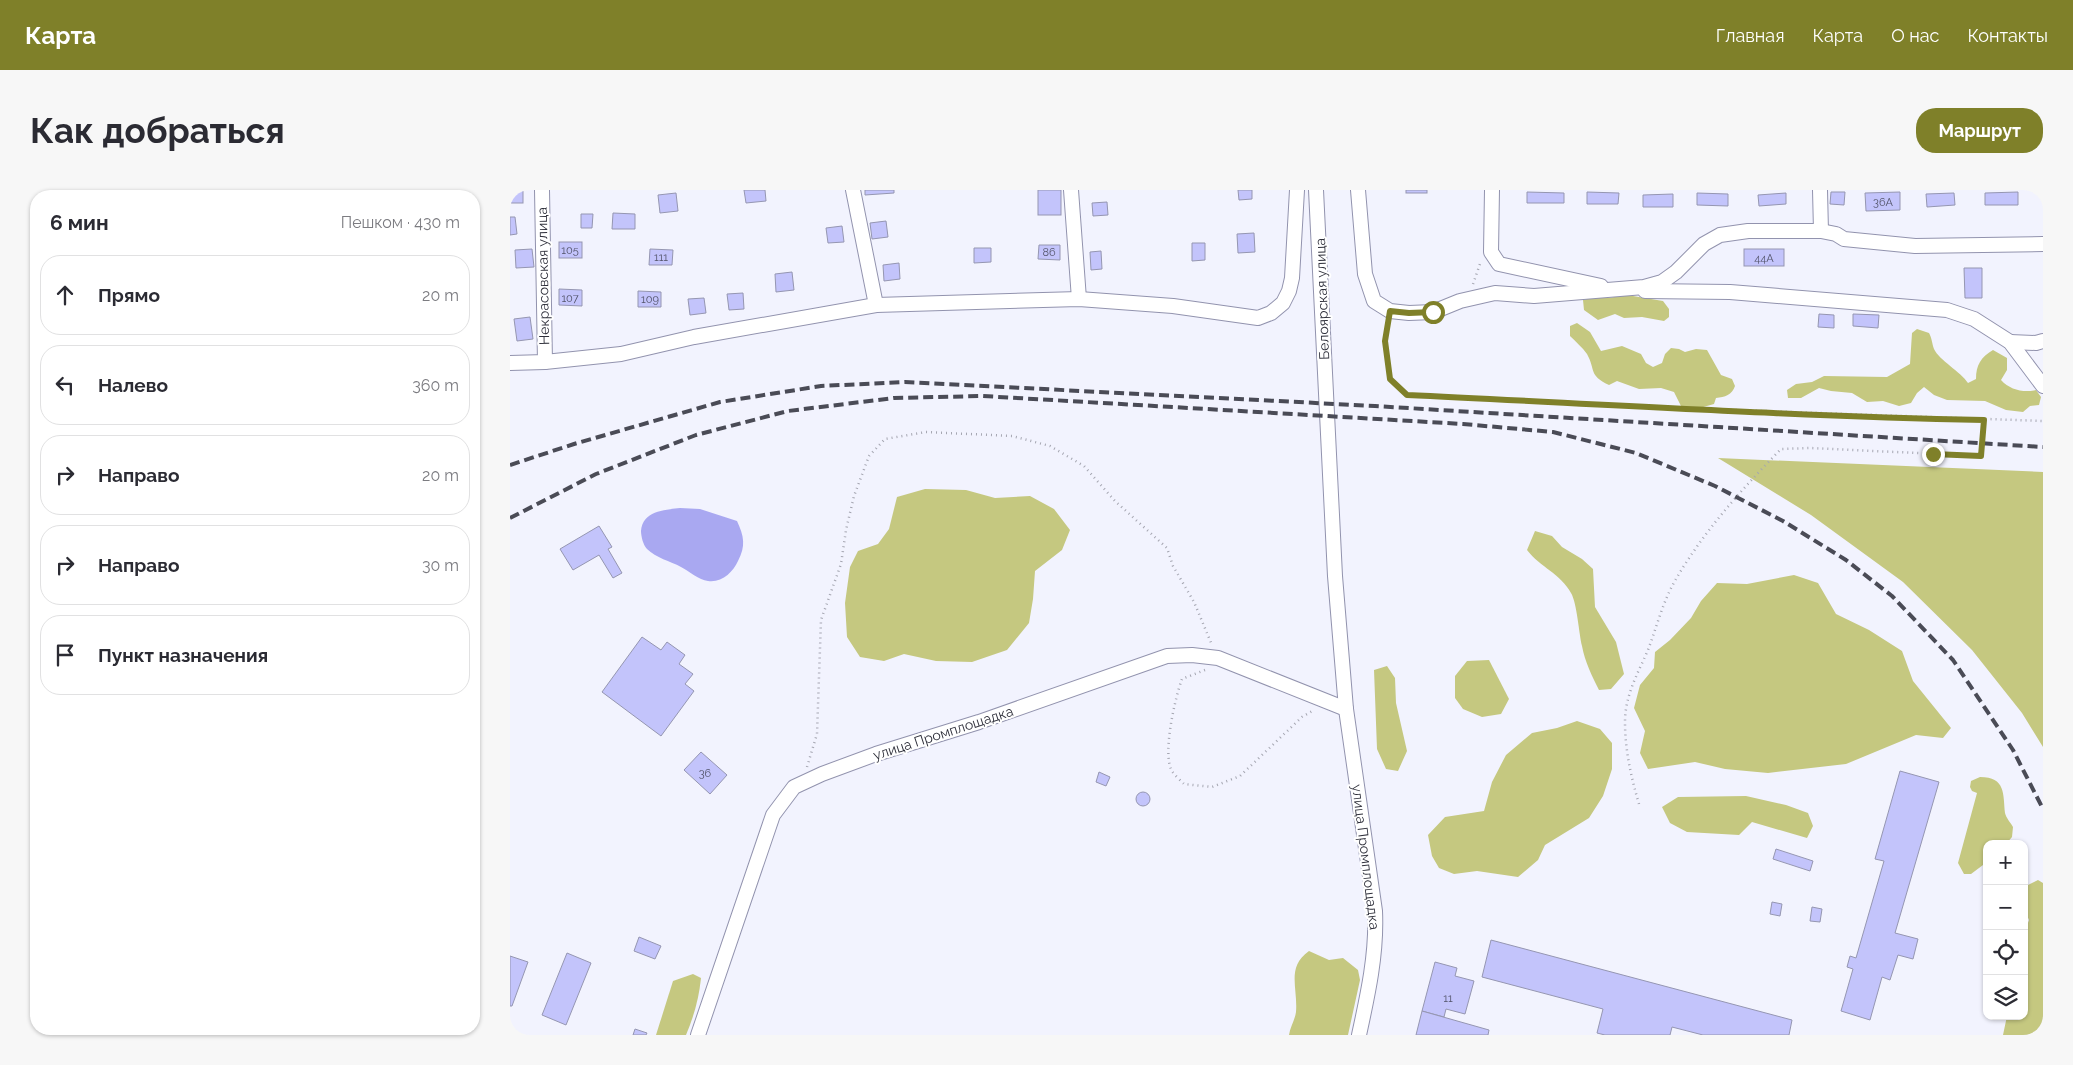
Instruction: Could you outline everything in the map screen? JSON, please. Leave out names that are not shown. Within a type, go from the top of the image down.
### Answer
[{"type":"street","name":"Некрасовская улица","points":[[542,190],[545,362]]},
{"type":"street","points":[[853,190],[876,305]]},
{"type":"street","points":[[1072,190],[1079,299]]},
{"type":"street","points":[[510,363],[545,362],[621,354],[694,337],[876,305],[1079,299],[1173,306],[1258,318],[1271,313],[1283,303],[1289,291],[1292,278],[1297,190]]},
{"type":"street","name":"Белоярская улица","points":[[1316,190],[1326,408]]},
{"type":"street","points":[[1358,190],[1365,274],[1374,301],[1390,311],[1409,313],[1433,312],[1460,301],[1495,293],[1534,296],[1620,290],[1662,282],[1676,272],[1704,244],[1720,235],[1748,231],[1821,231],[1836,234],[1844,239],[1915,246],[2043,244]]},
{"type":"street","points":[[1492,190],[1491,252],[1499,264],[1620,290],[1676,293],[1730,292],[1947,310],[1974,319],[2010,342],[2043,386]]},
{"type":"street","points":[[1820,190],[1821,231]]},
{"type":"street","points":[[2010,342],[2036,343],[2043,341]]},
{"type":"street","name":"улица Промплощадка","points":[[1326,408],[1335,576],[1346,709],[1376,928],[1369,993],[1359,1035]]},
{"type":"street","name":"улица Промплощадка","points":[[698,1035],[773,815],[794,788],[802,783],[876,754],[979,722],[1167,656],[1192,655],[1346,709]]},
{"type":"path","points":[[1460,301],[1472,286],[1483,257]]},
{"type":"path","points":[[1390,311],[1385,341],[1390,379],[1407,395],[1670,409],[2043,421]]},
{"type":"path","points":[[1639,804],[1631,778],[1627,753],[1625,721],[1629,692],[1656,630],[1659,614],[1675,580],[1708,530],[1758,473],[1781,449],[1810,448],[1981,456],[1984,420]]},
{"type":"path","points":[[802,783],[818,734],[821,620],[841,564],[848,521],[866,464],[869,456],[885,439],[926,432],[1012,436],[1050,446],[1084,466],[1115,501],[1167,548],[1173,566],[1194,602],[1216,664],[1182,679],[1175,699],[1168,748],[1171,769],[1184,784],[1212,787],[1240,776],[1302,717],[1329,703]]},
{"type":"green space","points":[[1627,295],[1663,301],[1669,309],[1669,317],[1664,321],[1642,317],[1624,318],[1615,314],[1598,320],[1584,310],[1583,300],[1594,297],[1608,298]]},
{"type":"green space","points":[[1577,323],[1590,332],[1601,351],[1622,346],[1641,354],[1646,363],[1653,367],[1662,363],[1665,354],[1671,348],[1685,352],[1696,349],[1707,350],[1721,375],[1732,379],[1735,386],[1728,395],[1716,398],[1714,404],[1689,411],[1681,406],[1674,392],[1661,388],[1639,389],[1617,381],[1609,385],[1595,375],[1587,354],[1570,336],[1570,326]]},
{"type":"green space","points":[[1917,329],[1929,333],[1937,353],[1968,383],[1976,379],[1980,362],[1993,350],[2007,358],[2007,370],[2001,380],[2017,390],[2036,390],[2041,397],[2039,405],[2030,406],[2023,412],[2006,410],[1985,401],[1947,400],[1934,395],[1924,387],[1917,393],[1911,403],[1899,406],[1883,401],[1867,402],[1852,393],[1819,388],[1801,398],[1788,398],[1787,390],[1796,384],[1812,382],[1824,376],[1887,377],[1910,364],[1912,333]]},
{"type":"green space","points":[[1718,458],[2043,472],[2043,747],[2022,713],[1972,650],[1903,582],[1811,515]]},
{"type":"green space","points":[[925,489],[966,490],[995,498],[1030,496],[1054,509],[1070,530],[1062,550],[1035,571],[1029,623],[1007,650],[972,662],[936,661],[904,654],[884,661],[860,657],[847,637],[845,603],[850,567],[858,551],[878,544],[889,529],[897,497]]},
{"type":"green space","points":[[1535,531],[1552,536],[1562,547],[1582,559],[1593,569],[1595,607],[1616,642],[1624,674],[1611,689],[1599,690],[1589,669],[1583,652],[1575,604],[1567,586],[1527,550]]},
{"type":"green space","points":[[1794,575],[1818,583],[1836,614],[1869,630],[1902,651],[1913,681],[1951,728],[1943,738],[1916,735],[1846,764],[1768,773],[1725,769],[1695,762],[1648,769],[1640,753],[1645,731],[1634,708],[1640,685],[1654,668],[1655,652],[1670,640],[1691,618],[1701,601],[1717,583],[1747,584]]},
{"type":"green space","points":[[1489,660],[1509,699],[1501,714],[1482,717],[1463,709],[1455,698],[1455,676],[1467,661]]},
{"type":"green space","points":[[1387,666],[1395,678],[1396,703],[1407,751],[1398,771],[1386,769],[1377,749],[1374,670]]},
{"type":"green space","points":[[1577,721],[1600,729],[1612,743],[1612,769],[1603,796],[1589,818],[1545,845],[1538,860],[1518,877],[1477,871],[1454,874],[1439,868],[1432,856],[1428,835],[1445,817],[1484,811],[1492,782],[1506,755],[1532,733],[1557,728]]},
{"type":"green space","points":[[1980,777],[1995,780],[1999,783],[2002,788],[2006,815],[2013,827],[2012,837],[2009,840],[1983,840],[1983,865],[1971,874],[1964,874],[1958,863],[1977,793],[1972,791],[1970,787],[1971,781]]},
{"type":"green space","points":[[1746,796],[1786,805],[1808,813],[1813,826],[1807,838],[1752,822],[1739,835],[1687,832],[1670,823],[1662,807],[1678,797]]},
{"type":"green space","points":[[2038,880],[2043,883],[2043,1035],[2003,1035],[2006,1020],[2028,1020],[2028,885]]},
{"type":"green space","points":[[1309,951],[1329,960],[1343,958],[1358,970],[1360,980],[1348,1035],[1289,1035],[1296,1012],[1295,971],[1302,957]]},
{"type":"green space","points":[[693,974],[701,978],[696,1007],[686,1035],[656,1035],[673,981]]},
{"type":"water","points":[[680,508],[700,509],[737,521],[743,536],[741,556],[726,576],[713,581],[705,580],[655,555],[646,547],[642,540],[641,531],[646,519],[655,513]]},
{"type":"building","points":[[510,190],[523,190],[523,203],[510,203]]},
{"type":"building","points":[[744,190],[765,190],[766,201],[746,203]]},
{"type":"building","points":[[865,190],[894,190],[894,193],[865,195]]},
{"type":"building","points":[[1038,190],[1061,190],[1061,215],[1038,215]]},
{"type":"building","points":[[1238,190],[1252,190],[1252,199],[1239,200]]},
{"type":"building","points":[[1406,190],[1427,190],[1427,193],[1406,193]]},
{"type":"building","points":[[1527,192],[1564,193],[1564,203],[1527,203]]},
{"type":"building","points":[[1587,192],[1619,193],[1618,204],[1587,204]]},
{"type":"building","points":[[1831,192],[1845,192],[1844,205],[1830,204]]},
{"type":"building","points":[[1900,192],[1900,210],[1866,211],[1865,193]]},
{"type":"building","points":[[2018,192],[2018,205],[1985,205],[1985,193]]},
{"type":"building","points":[[676,193],[678,211],[660,213],[658,195]]},
{"type":"building","points":[[1697,193],[1728,194],[1728,206],[1697,205]]},
{"type":"building","points":[[1786,193],[1786,204],[1759,206],[1758,195]]},
{"type":"building","points":[[1954,193],[1955,205],[1927,207],[1926,194]]},
{"type":"building","points":[[1673,194],[1673,207],[1643,207],[1643,195]]},
{"type":"building","points":[[1107,202],[1108,215],[1093,216],[1092,203]]},
{"type":"building","points":[[613,213],[635,214],[635,229],[612,229]]},
{"type":"building","points":[[581,214],[593,214],[592,228],[581,228]]},
{"type":"building","points":[[510,217],[515,217],[517,234],[510,235]]},
{"type":"building","points":[[886,221],[888,237],[872,239],[870,223]]},
{"type":"building","points":[[842,226],[844,242],[828,243],[826,228]]},
{"type":"building","points":[[1254,233],[1255,252],[1238,253],[1237,234]]},
{"type":"building","points":[[559,242],[582,242],[582,258],[559,258]]},
{"type":"building","points":[[1192,243],[1205,243],[1205,260],[1192,261]]},
{"type":"building","points":[[1039,245],[1060,245],[1060,260],[1038,259]]},
{"type":"building","points":[[974,248],[991,248],[991,262],[974,263]]},
{"type":"building","points":[[532,249],[534,267],[516,268],[515,250]]},
{"type":"building","points":[[650,249],[673,250],[672,265],[649,265]]},
{"type":"building","points":[[1744,249],[1784,249],[1784,266],[1744,266]]},
{"type":"building","points":[[1101,251],[1102,269],[1091,270],[1090,252]]},
{"type":"building","points":[[899,263],[900,279],[884,281],[883,265]]},
{"type":"building","points":[[1964,268],[1982,268],[1982,298],[1965,298]]},
{"type":"building","points":[[792,272],[794,290],[776,292],[775,274]]},
{"type":"building","points":[[559,289],[582,290],[582,306],[559,305]]},
{"type":"building","points":[[638,291],[661,292],[661,307],[638,307]]},
{"type":"building","points":[[743,293],[744,309],[729,310],[727,294]]},
{"type":"building","points":[[704,298],[706,313],[690,315],[688,299]]},
{"type":"building","points":[[1819,314],[1834,315],[1834,328],[1818,327]]},
{"type":"building","points":[[1853,314],[1879,315],[1878,328],[1853,326]]},
{"type":"building","points":[[530,317],[533,339],[517,341],[514,319]]},
{"type":"building","points":[[599,526],[612,547],[608,549],[622,573],[613,578],[599,555],[573,570],[560,549]]},
{"type":"building","points":[[642,637],[661,650],[667,642],[685,655],[679,664],[693,674],[685,684],[694,691],[661,736],[602,692]]},
{"type":"building","points":[[701,752],[727,775],[710,794],[684,770]]},
{"type":"building","points":[[1900,771],[1939,782],[1895,933],[1918,939],[1913,959],[1898,955],[1890,980],[1882,977],[1870,1020],[1841,1011],[1853,969],[1847,967],[1850,956],[1856,958],[1884,861],[1875,859]]},
{"type":"building","points":[[1099,772],[1110,777],[1106,786],[1096,782]]},
{"type":"building","points":[[1143,792],[1148,794],[1150,799],[1148,804],[1143,806],[1138,804],[1136,799],[1138,794]]},
{"type":"building","points":[[1776,849],[1813,861],[1810,871],[1773,859]]},
{"type":"building","points":[[1772,902],[1782,904],[1780,916],[1770,914]]},
{"type":"building","points":[[1812,907],[1822,909],[1820,922],[1810,921]]},
{"type":"building","points":[[639,937],[661,946],[655,959],[634,951]]},
{"type":"building","points":[[1491,940],[1792,1020],[1789,1035],[1703,1035],[1672,1027],[1670,1035],[1605,1035],[1597,1033],[1603,1009],[1482,977]]},
{"type":"building","points":[[567,953],[591,963],[566,1025],[542,1015]]},
{"type":"building","points":[[510,956],[528,962],[512,1006],[510,1006]]},
{"type":"building","points":[[1435,962],[1457,968],[1455,976],[1474,981],[1465,1014],[1446,1009],[1444,1017],[1422,1011]]},
{"type":"building","points":[[1422,1011],[1489,1030],[1488,1035],[1416,1035]]},
{"type":"building","points":[[635,1029],[647,1033],[646,1035],[633,1035]]},
{"type":"railway","points":[[510,465],[574,444],[720,402],[821,386],[905,382],[1375,406],[2043,447]]},
{"type":"railway","points":[[510,518],[596,474],[696,435],[788,411],[894,398],[983,396],[1463,424],[1553,432],[1636,453],[1715,486],[1783,521],[1846,560],[1892,596],[1953,660],[2013,750],[2043,809]]},
{"type":"route","points":[[1433,312],[1409,313],[1390,311],[1385,341],[1390,379],[1407,395],[1670,409],[1984,420],[1981,456],[1933,454]]}]
